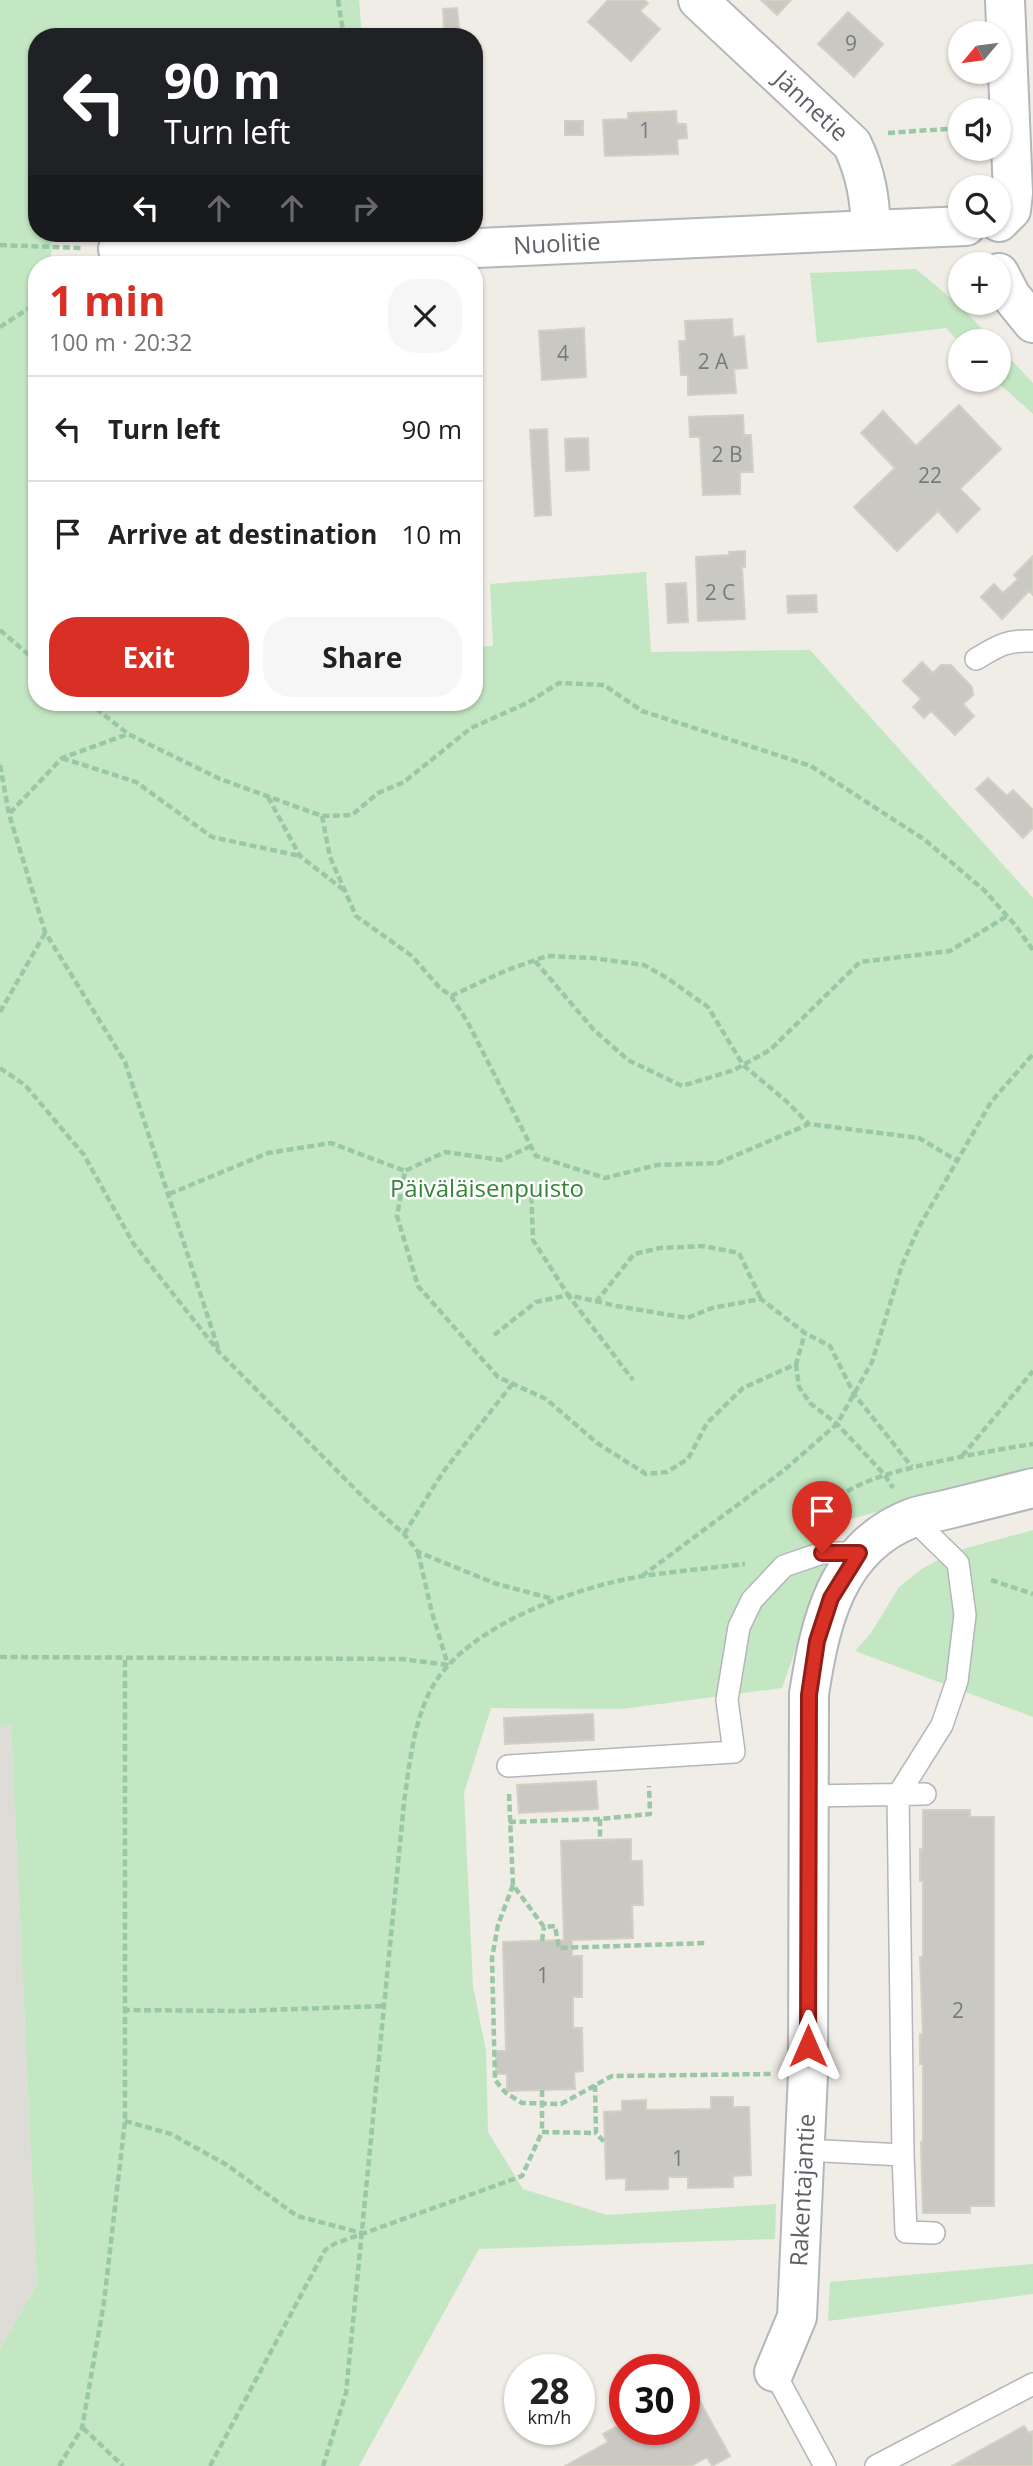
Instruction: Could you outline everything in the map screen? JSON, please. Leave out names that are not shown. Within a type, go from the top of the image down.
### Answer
[{"type":"street","name":"Jännetie","points":[[698,0],[852,144],[863,165],[870,198],[872,230]]},
{"type":"street","points":[[1005,0],[1023,164],[1013,193],[1011,210]]},
{"type":"street","points":[[872,230],[948,227]]},
{"type":"street","name":"Nuolitie","points":[[304,256],[872,230]]},
{"type":"street","name":"Nuolitie","points":[[118,249],[163,256]]},
{"type":"street","points":[[1011,296],[1033,323]]},
{"type":"street","points":[[859,1553],[882,1534],[912,1518],[1033,1488]]},
{"type":"street","name":"Rakentajantie","points":[[774,2372],[797,2317],[808,2074],[809,1695],[817,1641],[831,1598],[859,1553]]},
{"type":"lane","points":[[976,659],[1003,642],[1033,641]]},
{"type":"lane","points":[[912,1518],[958,1563],[965,1615],[957,1681],[942,1725],[898,1795],[906,2232],[934,2233]]},
{"type":"lane","points":[[512,1765],[734,1752],[727,1700],[738,1627],[752,1600],[784,1566],[822,1553],[859,1553]]},
{"type":"lane","points":[[808,1796],[925,1794]]},
{"type":"lane","points":[[804,2151],[903,2155]]},
{"type":"lane","points":[[774,2372],[825,2466]]},
{"type":"lane","points":[[876,2466],[1033,2384]]},
{"type":"path","points":[[338,0],[343,28]]},
{"type":"path","points":[[847,139],[873,134],[948,129]]},
{"type":"path","points":[[0,245],[118,249]]},
{"type":"path","points":[[0,327],[28,309]]},
{"type":"path","points":[[0,630],[28,654]]},
{"type":"path","points":[[99,711],[128,734],[220,779],[322,816],[352,816],[378,793],[404,782],[471,728],[527,703],[559,684],[604,685],[642,711],[811,766],[925,840],[984,890],[1033,950]]},
{"type":"path","points":[[9,814],[62,758],[128,734]]},
{"type":"path","points":[[62,758],[136,782],[212,837],[300,856]]},
{"type":"path","points":[[0,765],[9,814],[46,932],[125,1062],[219,1352]]},
{"type":"path","points":[[268,796],[300,856],[346,891]]},
{"type":"path","points":[[322,816],[330,857],[355,916],[412,956],[439,987],[451,996],[467,1021],[536,1156],[605,1178],[657,1165],[718,1163],[809,1124],[919,1138],[956,1160]]},
{"type":"path","points":[[535,961],[594,1030],[628,1060],[682,1086],[743,1065],[770,1050],[860,962],[950,951],[1007,916]]},
{"type":"path","points":[[0,1012],[46,932]]},
{"type":"path","points":[[451,996],[507,970],[547,956],[644,965],[708,1007],[743,1065],[809,1124]]},
{"type":"path","points":[[641,1576],[783,1471],[837,1424],[872,1362],[902,1265],[919,1227],[991,1102],[1033,1054]]},
{"type":"path","points":[[0,1068],[25,1085],[84,1155],[133,1243],[219,1352],[366,1500],[404,1534],[418,1552],[432,1613],[448,1665]]},
{"type":"path","points":[[169,1194],[268,1153],[331,1143],[405,1171],[445,1152],[501,1160],[531,1146]]},
{"type":"path","points":[[405,1171],[397,1216],[418,1286],[498,1377],[546,1399],[597,1443],[646,1474],[667,1472],[688,1459],[707,1423],[743,1388],[796,1364]]},
{"type":"path","points":[[531,1186],[533,1240],[568,1295],[633,1380]]},
{"type":"path","points":[[596,1302],[634,1254],[660,1248],[703,1246],[739,1254],[761,1299],[804,1333],[830,1346],[854,1394],[912,1467]]},
{"type":"path","points":[[494,1335],[536,1302],[568,1295],[687,1318],[712,1308],[761,1299]]},
{"type":"path","points":[[804,1333],[796,1364],[799,1387],[810,1403],[837,1424],[884,1474],[912,1518]]},
{"type":"path","points":[[962,1456],[1033,1371]]},
{"type":"path","points":[[404,1534],[443,1472],[513,1383]]},
{"type":"path","points":[[418,1552],[494,1583],[554,1599]]},
{"type":"path","points":[[323,2466],[346,2393],[404,1802],[415,1732],[429,1692],[448,1665],[477,1641],[508,1621],[554,1599],[641,1576],[759,1563],[784,1566]]},
{"type":"path","points":[[958,1563],[1000,1585],[1033,1594]]},
{"type":"path","points":[[0,1657],[402,1659],[448,1665]]},
{"type":"path","points":[[59,2466],[82,2428],[104,2302],[125,2121],[125,1658]]},
{"type":"path","points":[[509,1822],[600,1819],[650,1814],[648,1758]]},
{"type":"path","points":[[512,1765],[508,1797],[513,1885],[498,1926],[492,1958],[495,2080],[506,2093],[522,2103],[561,2105],[612,2076],[808,2074]]},
{"type":"path","points":[[600,1819],[600,1840]]},
{"type":"path","points":[[513,1885],[544,1927],[542,1941]]},
{"type":"path","points":[[544,1927],[555,1926],[559,1948],[707,1944]]},
{"type":"path","points":[[123,2010],[239,2011],[383,2006]]},
{"type":"path","points":[[595,2085],[596,2133],[604,2142]]},
{"type":"path","points":[[210,2466],[325,2250],[363,2233],[522,2176],[542,2132],[542,2090]]},
{"type":"path","points":[[125,2121],[171,2134],[182,2140],[227,2165],[297,2216],[363,2233]]},
{"type":"path","points":[[542,2132],[596,2133]]},
{"type":"path","points":[[82,2428],[122,2466]]},
{"type":"shaded area","points":[[0,1725],[11,1725],[37,2284],[0,2349]]},
{"type":"green space","name":"Päiväläisenpuisto","points":[[0,0],[359,0],[361,28],[28,28],[28,242],[52,242],[51,256],[28,256],[28,711],[483,711],[483,647],[493,646],[490,584],[646,572],[651,652],[810,650],[1033,898],[1033,1470],[840,1522],[782,1688],[622,1709],[491,1708],[464,1793],[473,1986],[486,2051],[488,2132],[523,2189],[607,2215],[776,2204],[775,2239],[479,2249],[359,2466],[0,2466],[0,2349],[37,2284],[11,1725],[0,1725]]},
{"type":"green space","points":[[916,269],[948,296],[948,315],[969,315],[982,329],[946,328],[817,343],[810,273]]},
{"type":"green space","points":[[1011,360],[1033,383],[1033,414],[1008,392],[1011,392]]},
{"type":"green space","points":[[1033,1530],[1033,1717],[855,1651],[871,1633],[899,1587],[923,1568],[956,1551]]},
{"type":"green space","points":[[1033,2264],[1033,2294],[828,2321],[830,2282]]},
{"type":"building","points":[[608,0],[644,0],[648,3],[640,11],[660,29],[631,61],[588,22]]},
{"type":"building","points":[[761,0],[791,0],[777,15]]},
{"type":"building","points":[[457,8],[459,28],[444,28],[443,9]]},
{"type":"building","points":[[848,12],[883,44],[854,77],[818,44]]},
{"type":"building","points":[[676,111],[677,124],[686,124],[687,138],[677,139],[678,154],[605,156],[603,120],[628,119],[628,113]]},
{"type":"building","points":[[565,121],[583,121],[583,135],[565,135]]},
{"type":"building","points":[[732,319],[733,337],[744,336],[747,368],[734,369],[736,393],[688,395],[688,375],[681,375],[679,341],[686,341],[685,321]]},
{"type":"building","points":[[584,328],[586,377],[542,380],[539,331]]},
{"type":"building","points":[[959,405],[1001,449],[960,489],[980,509],[957,532],[938,511],[897,551],[854,507],[895,468],[861,433],[883,411],[916,446]]},
{"type":"building","points":[[743,415],[744,435],[751,435],[753,472],[740,472],[740,494],[703,495],[700,437],[690,437],[689,417]]},
{"type":"building","points":[[547,429],[551,515],[535,516],[530,430]]},
{"type":"building","points":[[588,438],[589,470],[566,471],[565,439]]},
{"type":"building","points":[[745,551],[745,567],[742,567],[745,619],[698,621],[696,557]]},
{"type":"building","points":[[1033,556],[1033,595],[1029,591],[1002,619],[981,597],[994,584],[1003,593],[1018,579],[1014,575]]},
{"type":"building","points":[[686,583],[688,622],[668,623],[666,584]]},
{"type":"building","points":[[816,595],[817,612],[788,613],[787,596]]},
{"type":"building","points":[[922,662],[933,673],[941,665],[951,665],[972,687],[973,695],[963,704],[974,716],[955,735],[931,711],[924,718],[913,707],[921,699],[903,681]]},
{"type":"building","points":[[988,778],[1007,796],[1013,790],[1033,810],[1033,828],[1023,838],[976,789]]},
{"type":"building","points":[[593,1714],[594,1740],[505,1744],[504,1718]]},
{"type":"building","points":[[596,1781],[598,1809],[519,1813],[517,1785]]},
{"type":"building","points":[[923,1810],[970,1810],[970,1817],[994,1817],[994,2206],[970,2206],[970,2213],[923,2213],[920,1957],[923,1957],[923,1881],[920,1881],[920,1849],[923,1849]]},
{"type":"building","points":[[631,1839],[631,1861],[642,1861],[643,1905],[632,1905],[633,1938],[572,1940],[572,1956],[582,1956],[582,1997],[573,1997],[573,2028],[582,2028],[583,2071],[574,2072],[575,2089],[507,2091],[507,2074],[496,2074],[496,2051],[506,2051],[503,1942],[564,1940],[561,1841]]},
{"type":"building","points":[[711,2097],[733,2097],[733,2107],[749,2107],[751,2175],[733,2176],[733,2187],[688,2188],[688,2177],[668,2177],[668,2189],[626,2190],[626,2178],[606,2179],[604,2112],[622,2111],[622,2101],[646,2100],[646,2110],[711,2109]]},
{"type":"building","points":[[700,2401],[730,2456],[712,2466],[707,2457],[691,2466],[565,2466],[608,2442],[603,2434],[609,2431],[609,2445],[700,2445]]},
{"type":"building","points":[[1024,2426],[1029,2433],[1033,2431],[1033,2466],[952,2466]]},
{"type":"route","points":[[808,2046],[809,1695],[817,1641],[831,1598],[859,1553],[822,1553]]}]
